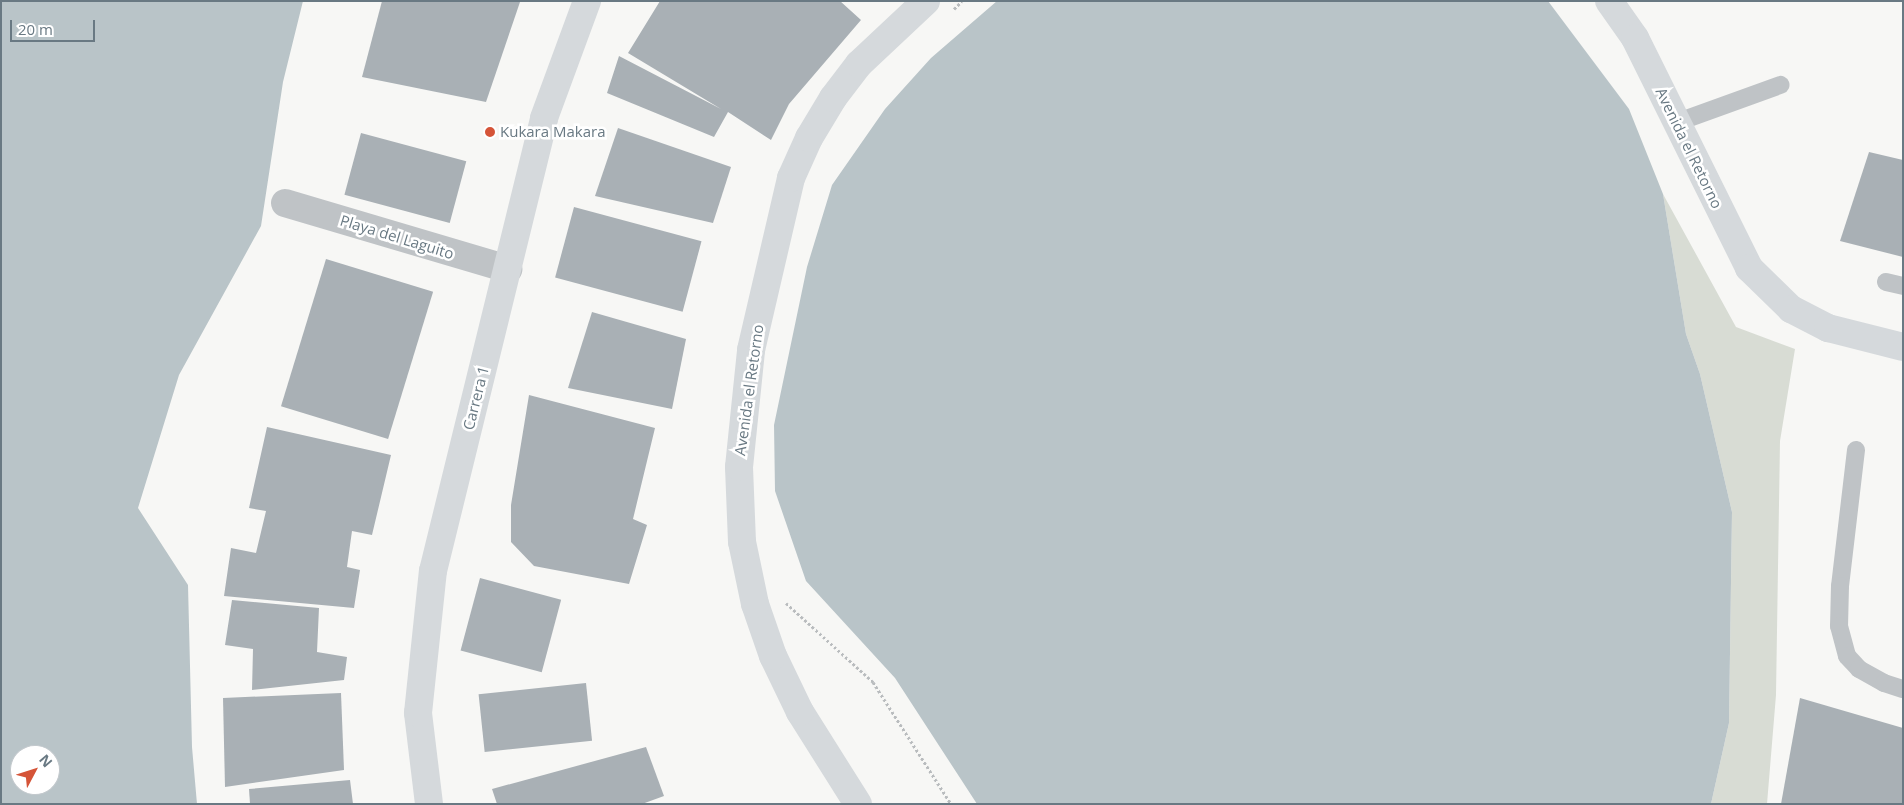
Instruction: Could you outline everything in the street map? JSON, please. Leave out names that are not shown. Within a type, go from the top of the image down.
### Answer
[{"type":"main road","name":"Carrera 1","points":[[429,804],[418,713],[433,571],[544,118],[587,1]]},
{"type":"main road","name":"Avenida el Retorno","points":[[1609,1],[1635,38],[1749,268],[1772,294],[1791,309],[1828,328],[1903,347]]},
{"type":"main road","name":"Avenida el Retorno","points":[[858,804],[800,712],[773,656],[755,604],[742,542],[738,468],[751,350],[791,178],[809,138],[833,98],[860,64],[937,8]]},
{"type":"street","name":"Playa del Laguito","points":[[285,204],[508,270]]},
{"type":"lane","points":[[1678,122],[1780,85]]},
{"type":"lane","points":[[1886,282],[1903,286]]},
{"type":"lane","points":[[1856,450],[1840,586],[1839,626],[1847,656],[1859,669],[1884,683],[1903,689]]},
{"type":"path","points":[[937,8],[962,1]]},
{"type":"path","points":[[784,600],[873,682],[951,804]]},
{"type":"shaded area","points":[[1,1],[303,1],[283,82],[261,226],[179,375],[138,508],[188,585],[192,747],[197,804],[1,804]]},
{"type":"shaded area","points":[[997,1],[1548,1],[1629,109],[1663,194],[1686,334],[1700,374],[1732,512],[1729,723],[1711,804],[977,804],[895,678],[806,581],[775,491],[774,425],[807,267],[832,185],[885,109],[931,58]]},
{"type":"shaded area","points":[[1663,194],[1736,327],[1795,349],[1780,441],[1776,695],[1767,804],[1711,804],[1729,723],[1732,512],[1700,374],[1686,334]]},
{"type":"building","points":[[382,1],[520,2],[486,102],[362,77]]},
{"type":"building","points":[[660,1],[840,1],[861,20],[789,104],[771,140],[728,112],[714,137],[607,93],[619,56],[721,109],[628,53]]},
{"type":"building","points":[[618,128],[731,167],[713,223],[595,196]]},
{"type":"building","points":[[361,133],[466,161],[450,223],[344,195]]},
{"type":"building","points":[[1869,152],[1903,160],[1903,257],[1840,241]]},
{"type":"building","points":[[574,207],[702,241],[683,312],[555,278]]},
{"type":"building","points":[[326,259],[433,292],[388,439],[281,406]]},
{"type":"building","points":[[592,312],[686,339],[672,409],[568,388]]},
{"type":"building","points":[[529,395],[655,428],[633,519],[647,525],[629,584],[534,566],[511,542],[511,505]]},
{"type":"building","points":[[267,427],[391,455],[372,535],[352,531],[347,567],[360,570],[354,608],[224,596],[231,548],[256,553],[266,511],[249,508]]},
{"type":"building","points":[[480,578],[561,600],[542,672],[461,650]]},
{"type":"building","points":[[232,600],[319,608],[317,652],[347,657],[344,680],[252,690],[253,649],[225,645]]},
{"type":"building","points":[[586,683],[592,741],[485,752],[479,694]]},
{"type":"building","points":[[341,693],[344,770],[225,787],[223,698]]},
{"type":"building","points":[[1800,698],[1903,728],[1903,804],[1781,804]]},
{"type":"building","points":[[646,747],[664,796],[642,804],[497,804],[492,789]]},
{"type":"building","points":[[350,780],[353,804],[250,804],[249,789]]},
{"type":"place","name":"Kukara Makara","points":[[490,132]]}]
